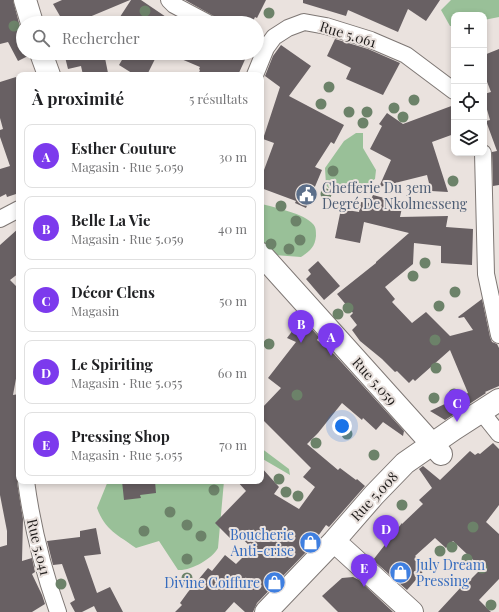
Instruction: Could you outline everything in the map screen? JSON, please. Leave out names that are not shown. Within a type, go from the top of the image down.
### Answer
[{"type":"main road","points":[[25,0],[30,16]]},
{"type":"main road","points":[[44,60],[48,72]]},
{"type":"main road","name":"Rue 5.059","points":[[264,257],[437,450]]},
{"type":"main road","name":"Rue 5.008","points":[[437,450],[454,429],[499,400]]},
{"type":"main road","name":"Rue 5.008","points":[[287,612],[374,495],[405,464],[495,421]]},
{"type":"main road","points":[[338,544],[412,612]]},
{"type":"main road","name":"Rue 5.008","points":[[266,612],[338,544]]},
{"type":"street","points":[[169,0],[174,5],[195,16]]},
{"type":"street","name":"Rue 5.061","points":[[264,44],[288,28],[304,22],[326,26],[370,40],[406,55],[451,88]]},
{"type":"street","name":"Rue 5.061","points":[[256,72],[259,60]]},
{"type":"street","points":[[483,156],[486,274],[499,334]]},
{"type":"street","points":[[0,219],[16,211]]},
{"type":"street","name":"Rue 5.041","points":[[26,484],[30,509],[46,580],[58,612]]},
{"type":"green space","points":[[451,0],[499,0],[499,17],[487,19],[487,12],[451,12],[451,26],[441,10]]},
{"type":"green space","points":[[356,133],[363,133],[363,148],[376,170],[375,179],[355,190],[332,192],[326,185],[325,168],[344,141]]},
{"type":"green space","points":[[264,205],[296,214],[309,220],[313,224],[316,231],[316,236],[313,246],[301,257],[264,254]]},
{"type":"green space","points":[[264,450],[289,469],[290,475],[264,460]]},
{"type":"green space","points":[[107,484],[224,484],[218,548],[201,564],[189,569],[178,570],[159,541],[136,548],[108,527],[100,516],[97,508]]},
{"type":"building","points":[[0,0],[13,0],[17,16],[16,57],[8,42],[0,44]]},
{"type":"building","points":[[62,0],[130,0],[92,16],[60,16],[53,4]]},
{"type":"building","points":[[131,0],[141,0],[165,16],[121,16]]},
{"type":"building","points":[[185,0],[266,0],[258,16],[214,16]]},
{"type":"building","points":[[303,0],[440,0],[426,21],[408,9],[398,32],[348,10],[346,16],[303,3]]},
{"type":"building","points":[[335,39],[368,49],[400,63],[383,95],[346,79],[351,68],[327,56]]},
{"type":"building","points":[[281,45],[311,66],[289,96],[344,125],[334,144],[331,142],[315,167],[322,170],[306,208],[295,203],[296,201],[264,189],[264,170],[274,143],[264,139],[264,136],[280,87],[265,76],[273,56]]},
{"type":"building","points":[[499,49],[499,185],[493,186],[492,152],[497,151],[487,124],[487,121],[490,120],[487,110],[487,93],[491,92],[487,82],[487,54]]},
{"type":"building","points":[[66,60],[105,60],[108,72],[82,72],[81,66],[68,69]]},
{"type":"building","points":[[122,60],[154,60],[148,72],[130,72],[119,65]]},
{"type":"building","points":[[184,60],[245,60],[239,72],[199,72],[200,67]]},
{"type":"building","points":[[16,77],[16,194],[7,197],[6,194],[0,197],[0,169],[10,166],[0,137],[0,130],[3,129],[0,118],[0,82]]},
{"type":"building","points":[[451,106],[451,135],[432,142],[448,192],[431,191],[427,175],[379,187],[391,160],[370,149],[382,126],[379,124],[387,113],[403,124]]},
{"type":"building","points":[[373,195],[403,203],[400,217],[448,216],[446,227],[473,229],[472,265],[441,263],[441,246],[414,243],[413,264],[385,287],[395,299],[392,302],[412,323],[426,312],[450,336],[473,330],[464,317],[458,317],[482,299],[490,337],[492,342],[497,344],[499,348],[499,386],[485,392],[486,393],[457,412],[457,409],[453,415],[445,420],[430,411],[468,393],[450,350],[415,381],[413,379],[409,383],[397,371],[395,372],[360,341],[352,330],[357,325],[350,316],[353,313],[337,294],[376,263],[409,233],[364,222],[360,243],[335,238],[341,209],[359,212],[361,202],[369,203]]},
{"type":"building","points":[[16,231],[16,275],[10,280],[16,286],[16,378],[13,395],[16,394],[16,484],[17,484],[23,519],[22,561],[32,558],[35,572],[32,574],[45,604],[32,612],[0,612],[0,547],[7,545],[7,531],[0,495],[0,245]]},
{"type":"building","points":[[318,261],[340,286],[324,300],[306,279],[311,274],[308,270]]},
{"type":"building","points":[[302,318],[319,337],[317,340],[334,354],[404,431],[403,436],[383,422],[376,430],[363,418],[362,420],[342,403],[318,433],[307,444],[338,470],[340,468],[365,486],[329,527],[326,525],[308,550],[257,603],[253,612],[245,612],[234,602],[225,612],[175,612],[182,605],[180,603],[188,592],[208,568],[212,571],[225,555],[236,564],[252,548],[235,532],[230,538],[215,523],[246,491],[240,484],[264,484],[264,470],[279,487],[274,494],[299,509],[315,487],[303,477],[311,468],[264,421],[264,406],[281,388],[268,378],[296,342],[287,338]]},
{"type":"building","points":[[493,443],[499,449],[499,505],[486,522],[499,534],[499,579],[479,600],[491,612],[438,612],[463,585],[464,586],[482,568],[453,541],[446,548],[435,538],[415,556],[427,567],[407,590],[373,560],[402,523],[423,504],[419,500],[432,488],[419,469],[423,466],[440,480],[470,451],[475,455],[478,453],[480,454]]},
{"type":"building","points":[[122,484],[155,484],[156,493],[140,495],[141,498],[124,500]]},
{"type":"building","points":[[96,528],[101,554],[84,556],[97,593],[110,587],[123,612],[97,612],[94,606],[82,612],[75,612],[70,603],[75,600],[62,564],[53,565],[47,541],[80,537],[80,531]]},
{"type":"building","points":[[353,577],[359,580],[393,612],[338,612],[322,596],[342,578]]},
{"type":"place","name":"Chefferie Du 3em Degré De Nkolmesseng","points":[[307,195]]},
{"type":"place","name":"Belle La Vie","points":[[301,343]]},
{"type":"place","name":"Esther Couture","points":[[331,356]]},
{"type":"place","name":"Décor Clens","points":[[457,422]]},
{"type":"place","name":"Boucherie Anti-crise","points":[[310,542]]},
{"type":"place","name":"Le Spiriting","points":[[386,548]]},
{"type":"place","name":"July Dream Pressing","points":[[400,572]]},
{"type":"place","name":"Divine Coiffure","points":[[275,582]]},
{"type":"place","name":"Pressing Shop","points":[[364,587]]}]
